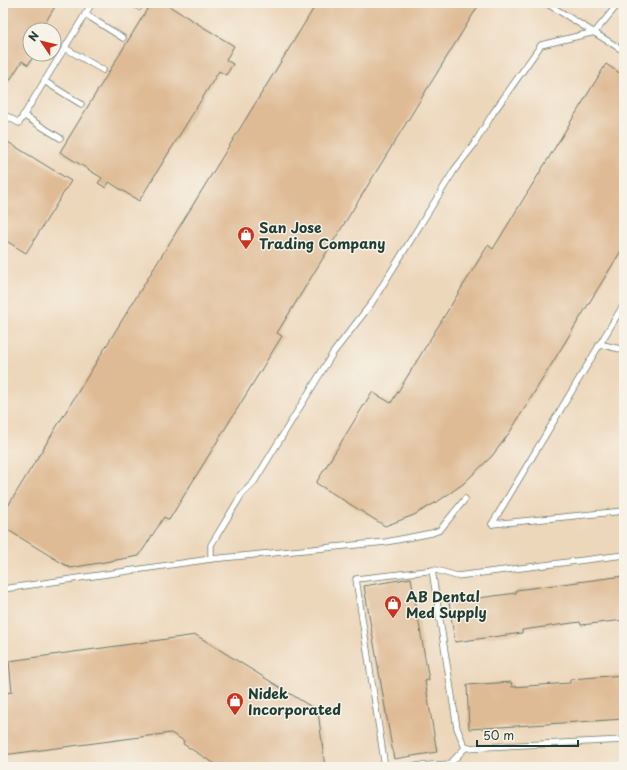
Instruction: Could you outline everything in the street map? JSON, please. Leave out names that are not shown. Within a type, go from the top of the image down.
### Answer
[{"type":"lane","points":[[3,114],[19,123],[92,3]]},
{"type":"lane","points":[[132,3],[138,7]]},
{"type":"lane","points":[[546,3],[624,51]]},
{"type":"lane","points":[[211,559],[211,545],[242,494],[254,482],[333,353],[371,304],[455,168],[473,146],[493,113],[541,45],[595,32],[619,3]]},
{"type":"lane","points":[[85,14],[123,38]]},
{"type":"lane","points":[[65,48],[103,70]]},
{"type":"lane","points":[[44,81],[81,104]]},
{"type":"lane","points":[[24,115],[60,138]]},
{"type":"lane","points":[[624,304],[492,524],[624,511]]},
{"type":"lane","points":[[599,344],[624,350]]},
{"type":"lane","points":[[3,589],[211,559],[386,542],[440,530],[465,499]]},
{"type":"lane","points":[[385,767],[356,579],[432,570],[457,576],[624,556]]},
{"type":"lane","points":[[432,570],[457,728],[465,748]]},
{"type":"lane","points":[[399,767],[450,764],[465,748],[624,740]]},
{"type":"shaded area","points":[[3,3],[624,3],[624,767],[3,767]]},
{"type":"building","points":[[3,3],[57,3],[46,22],[22,22],[22,61],[3,91]]},
{"type":"building","points":[[151,3],[164,3],[234,46],[226,60],[233,64],[226,75],[219,71],[139,201],[109,182],[106,188],[98,183],[102,178],[60,152]]},
{"type":"building","points":[[317,3],[480,3],[277,333],[282,336],[169,520],[164,517],[139,556],[70,568],[3,527],[3,514]]},
{"type":"building","points":[[606,64],[624,76],[624,246],[510,432],[492,456],[463,484],[440,500],[414,515],[385,526],[316,483],[372,392],[391,403],[488,245],[493,249]]},
{"type":"building","points":[[3,139],[71,181],[26,253],[3,239]]},
{"type":"building","points":[[624,576],[624,620],[581,625],[580,622],[522,630],[522,633],[455,642],[449,602],[516,593],[516,590]]},
{"type":"building","points":[[411,578],[429,680],[425,681],[437,752],[394,759],[364,586]]},
{"type":"building","points":[[196,635],[318,711],[325,767],[220,767],[183,744],[184,741],[171,733],[3,755],[3,693],[12,692],[9,661]]},
{"type":"building","points":[[624,675],[624,719],[469,729],[467,685],[511,682],[512,687],[570,683],[570,679]]},
{"type":"place","name":"San Jose Trading Company","points":[[246,250]]},
{"type":"place","name":"AB Dental Med Supply","points":[[393,619]]},
{"type":"place","name":"Nidek Incorporated","points":[[235,716]]}]
